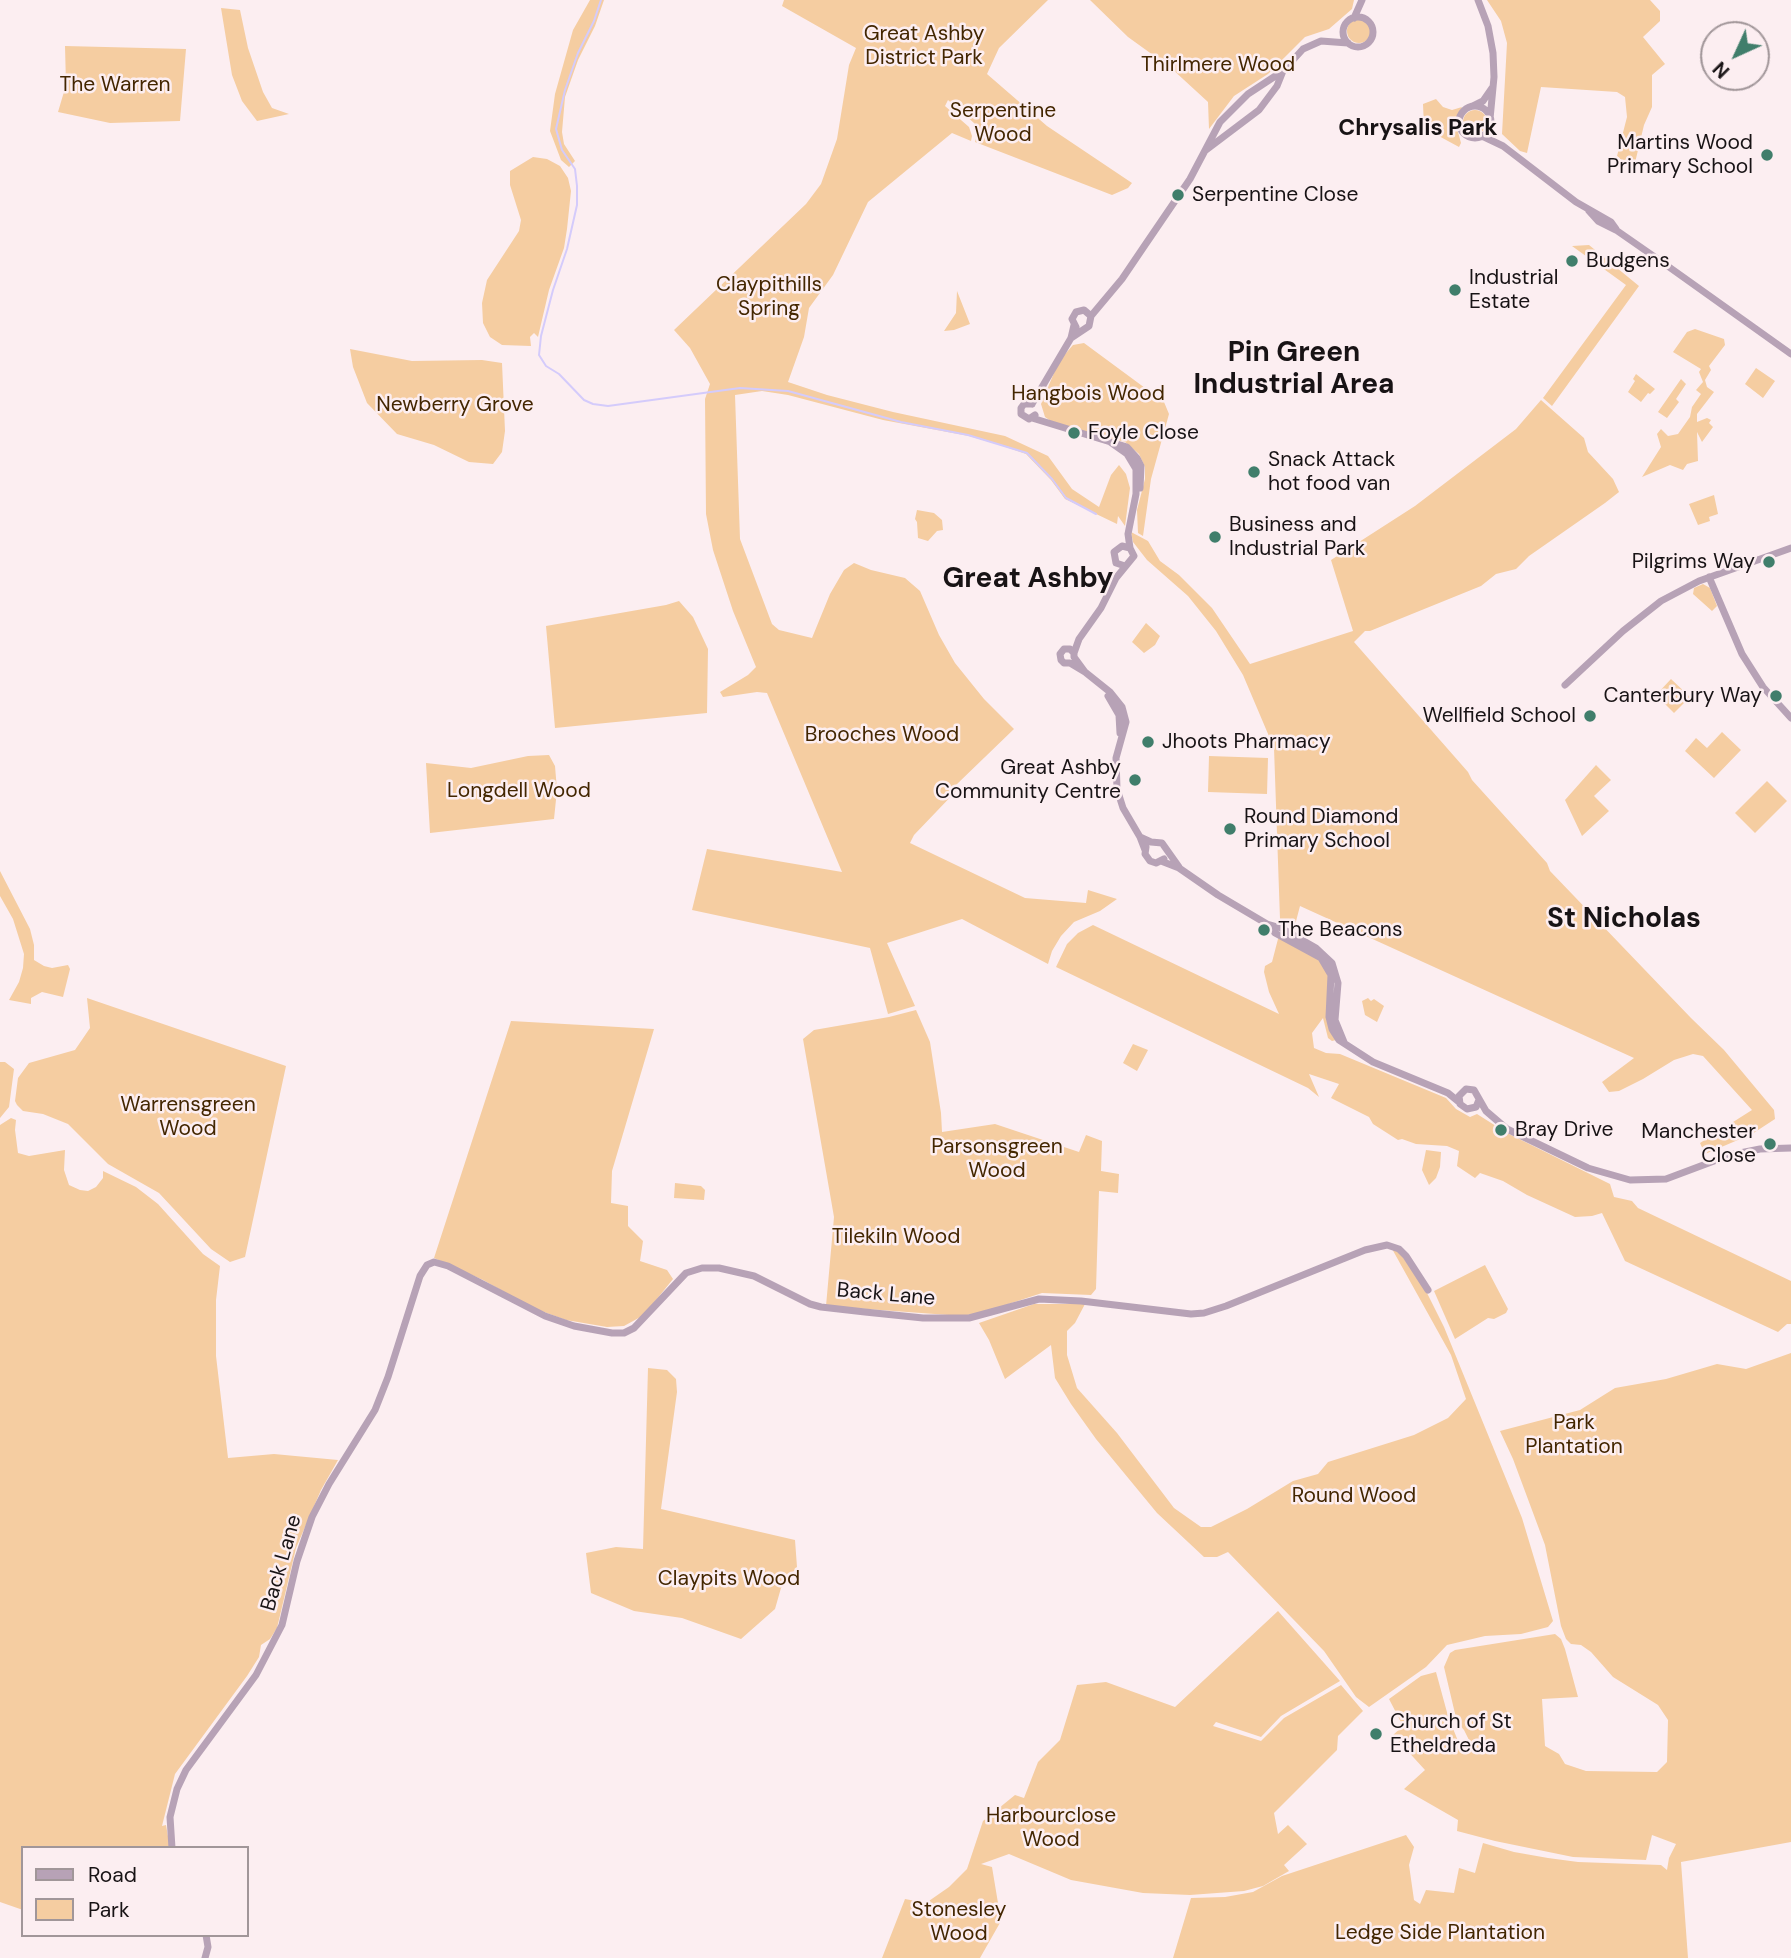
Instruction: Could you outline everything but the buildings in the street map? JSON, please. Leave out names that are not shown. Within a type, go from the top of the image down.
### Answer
[{"type":"street","points":[[1478,0],[1488,26],[1493,53],[1490,123],[1482,136]]},
{"type":"street","points":[[1358,18],[1361,3]]},
{"type":"street","points":[[1071,338],[1090,324],[1091,316],[1099,303],[1122,279],[1190,179],[1213,132],[1231,109],[1283,71],[1303,49],[1328,40],[1344,29],[1348,21],[1358,18]]},
{"type":"street","points":[[1328,40],[1359,47],[1367,45],[1372,39],[1373,29],[1358,18]]},
{"type":"street","points":[[1344,29],[1348,43]]},
{"type":"street","points":[[1206,150],[1259,110],[1277,86],[1283,71]]},
{"type":"street","points":[[1492,88],[1479,104],[1461,115],[1461,130],[1472,137],[1482,136],[1503,146]]},
{"type":"street","points":[[1472,107],[1483,109],[1493,135],[1503,146],[1791,355]]},
{"type":"street","points":[[1032,404],[1071,338],[1073,315],[1099,303]]},
{"type":"street","points":[[1084,310],[1091,316]]},
{"type":"street","points":[[1074,325],[1083,328]]},
{"type":"street","points":[[1034,416],[1036,408],[1032,404],[1024,404],[1020,411],[1023,418],[1034,416],[1044,422],[1110,442],[1127,454],[1134,463],[1136,494],[1128,534],[1133,560],[1116,578],[1101,608],[1079,639],[1073,657],[1064,663],[1060,652],[1079,639]]},
{"type":"street","points":[[1116,578],[1114,552],[1128,534]]},
{"type":"street","points":[[1119,547],[1129,548]]},
{"type":"street","points":[[1565,685],[1606,646],[1661,601],[1709,577],[1789,549]]},
{"type":"street","points":[[1116,562],[1125,566]]},
{"type":"street","points":[[1709,577],[1742,654],[1763,687],[1791,718]]},
{"type":"street","points":[[1066,648],[1085,672],[1105,690],[1119,715],[1121,737],[1116,758],[1117,789],[1150,861],[1161,861],[1179,868],[1280,935],[1316,954],[1328,966],[1332,984],[1330,1023],[1336,1036],[1344,1043],[1387,1069],[1448,1093],[1467,1109],[1478,1104]]},
{"type":"street","points":[[1140,837],[1162,843],[1179,868]]},
{"type":"street","points":[[1145,850],[1151,842]]},
{"type":"street","points":[[1161,861],[1167,852]]},
{"type":"street","points":[[1448,1093],[1474,1090],[1479,1095],[1478,1104]]},
{"type":"street","points":[[1459,1102],[1462,1091]]},
{"type":"street","points":[[1478,1104],[1507,1129],[1546,1149],[1605,1174],[1630,1180],[1666,1179],[1730,1155],[1759,1149],[1791,1148]]},
{"type":"street","name":"Back Lane","points":[[172,1846],[170,1817],[177,1789],[186,1770],[256,1675],[282,1625],[297,1561],[312,1517],[382,1395],[420,1276],[427,1265],[434,1262],[448,1266],[545,1316],[574,1326],[620,1333],[630,1331],[644,1320],[686,1273],[702,1268],[754,1276],[821,1307],[923,1318],[974,1317],[1039,1299],[1072,1300],[1175,1314],[1204,1313],[1383,1245],[1399,1249],[1428,1290]]},
{"type":"street","points":[[205,1958],[208,1947],[206,1937]]},
{"type":"green space","points":[[590,0],[604,0],[565,97],[562,132],[564,144],[575,161],[569,167],[561,160],[550,131],[555,94],[573,30]]},
{"type":"green space","points":[[784,0],[1048,0],[999,48],[987,74],[1047,126],[1132,183],[1128,188],[1112,195],[975,142],[977,135],[974,123],[948,100],[945,106],[969,127],[971,141],[952,133],[868,202],[833,275],[809,308],[804,337],[788,382],[893,412],[1005,436],[1048,456],[1072,489],[1099,507],[1111,475],[1119,465],[1126,474],[1130,488],[1125,526],[1118,516],[1117,524],[1065,499],[1026,454],[1000,445],[969,436],[883,420],[788,395],[762,391],[735,395],[740,539],[772,624],[779,630],[812,638],[830,594],[844,570],[854,563],[905,578],[920,591],[939,635],[955,663],[984,699],[1014,729],[956,785],[959,788],[914,835],[910,843],[1025,898],[1086,903],[1088,890],[1117,899],[1100,911],[1074,922],[1061,936],[1048,964],[962,919],[887,943],[915,1006],[888,1014],[870,948],[692,910],[707,849],[842,872],[767,693],[723,697],[720,692],[756,667],[733,611],[713,550],[706,514],[705,399],[710,384],[690,348],[674,330],[806,204],[821,184],[837,139],[849,65],[856,48],[782,6]]},
{"type":"green space","name":"Thirlmere Wood","points":[[1090,0],[1354,0],[1352,9],[1329,29],[1305,37],[1268,74],[1234,96],[1209,129],[1208,102],[1171,68],[1128,37]]},
{"type":"green space","points":[[1487,0],[1650,0],[1660,11],[1660,21],[1643,37],[1665,64],[1652,75],[1652,107],[1644,125],[1634,167],[1617,156],[1627,117],[1625,97],[1617,92],[1541,87],[1527,153],[1520,151],[1502,134],[1507,43],[1501,21]]},
{"type":"green space","points":[[221,8],[240,10],[248,48],[263,92],[272,108],[289,114],[257,121],[242,101],[232,75]]},
{"type":"green space","points":[[1359,19],[1370,26],[1371,31],[1364,42],[1359,43],[1348,36],[1347,31],[1354,20]]},
{"type":"green space","name":"The Warren","points":[[65,46],[186,49],[180,121],[110,123],[58,112],[66,85]]},
{"type":"green space","points":[[1436,99],[1443,107],[1452,110],[1462,107],[1455,121],[1461,143],[1459,147],[1424,128],[1423,104]]},
{"type":"green space","points":[[1475,110],[1483,114],[1487,122],[1483,130],[1475,134],[1467,130],[1463,122],[1467,114]]},
{"type":"green space","points":[[533,157],[547,159],[560,166],[568,178],[571,191],[564,248],[549,290],[538,337],[534,333],[530,337],[531,346],[502,345],[490,337],[483,323],[482,303],[487,280],[519,231],[521,220],[510,185],[510,171]]},
{"type":"green space","points":[[1589,245],[1639,286],[1552,406],[1543,398],[1626,285],[1572,246]]},
{"type":"green space","points":[[957,291],[970,324],[944,331],[956,313]]},
{"type":"green space","points":[[1695,329],[1724,339],[1725,345],[1709,366],[1711,370],[1705,380],[1707,387],[1714,392],[1697,414],[1697,422],[1707,418],[1711,420],[1709,423],[1713,427],[1702,442],[1697,432],[1698,461],[1687,464],[1683,470],[1670,465],[1642,477],[1661,447],[1657,434],[1661,429],[1668,436],[1678,434],[1701,394],[1696,390],[1703,382],[1699,372],[1701,369],[1673,352],[1687,332]]},
{"type":"green space","name":"Hangbois Wood","points":[[1084,343],[1164,402],[1169,414],[1151,479],[1143,536],[1138,533],[1137,510],[1145,479],[1145,467],[1139,454],[1125,442],[1055,424],[1045,417],[1041,404],[1059,361],[1073,345]]},
{"type":"green space","name":"Newberry Grove","points":[[350,349],[412,361],[482,360],[502,363],[505,431],[502,452],[493,464],[469,462],[434,445],[397,434],[367,403],[353,367]]},
{"type":"green space","points":[[1756,368],[1775,381],[1763,398],[1745,384]]},
{"type":"green space","points":[[1636,374],[1655,389],[1641,402],[1628,392]]},
{"type":"green space","points":[[1681,379],[1686,384],[1676,399],[1679,402],[1667,418],[1658,412]]},
{"type":"green space","points":[[1541,400],[1584,438],[1588,452],[1613,479],[1619,492],[1529,556],[1516,569],[1496,574],[1481,586],[1365,631],[1354,642],[1547,863],[1550,871],[1724,1050],[1774,1110],[1775,1119],[1752,1134],[1705,1154],[1700,1143],[1752,1110],[1703,1056],[1693,1054],[1674,1060],[1619,1091],[1609,1092],[1602,1082],[1634,1058],[1300,906],[1294,929],[1280,919],[1274,748],[1243,675],[1216,631],[1188,596],[1147,560],[1133,542],[1131,532],[1148,541],[1160,561],[1179,575],[1212,608],[1250,664],[1353,631],[1331,560],[1415,506],[1516,429]]},
{"type":"green space","points":[[1714,495],[1718,514],[1709,517],[1710,521],[1698,525],[1689,504]]},
{"type":"green space","points":[[917,510],[934,513],[942,520],[943,530],[937,531],[928,541],[918,538],[915,519]]},
{"type":"green space","points":[[1703,584],[1710,588],[1717,606],[1712,611],[1693,594],[1694,588]]},
{"type":"green space","points":[[679,601],[693,617],[708,649],[707,713],[555,728],[546,626]]},
{"type":"green space","points":[[1146,623],[1160,636],[1155,645],[1144,653],[1132,642]]},
{"type":"green space","points":[[1671,679],[1690,697],[1674,713],[1656,695]]},
{"type":"green space","points":[[1722,732],[1741,750],[1714,778],[1685,751],[1696,738],[1707,748]]},
{"type":"green space","name":"Longdell Wood","points":[[549,755],[555,766],[557,790],[554,819],[430,833],[426,763],[471,768],[528,756]]},
{"type":"green space","points":[[1209,756],[1268,758],[1267,794],[1208,792]]},
{"type":"green space","points":[[1596,765],[1611,780],[1594,796],[1609,811],[1582,836],[1565,800]]},
{"type":"green space","points":[[1767,781],[1787,801],[1755,833],[1735,813]]},
{"type":"green space","points":[[0,871],[30,929],[34,960],[52,968],[68,965],[70,969],[63,997],[42,992],[31,998],[31,1004],[9,1000],[19,982],[24,954],[13,919],[0,896]]},
{"type":"green space","points":[[1093,925],[1279,1014],[1264,972],[1265,966],[1272,962],[1278,939],[1280,936],[1313,953],[1327,969],[1336,1040],[1328,1038],[1323,1018],[1312,1033],[1314,1048],[1326,1053],[1340,1054],[1446,1098],[1456,1109],[1470,1117],[1477,1114],[1507,1133],[1610,1184],[1614,1197],[1632,1201],[1638,1208],[1791,1281],[1791,1324],[1778,1332],[1625,1261],[1602,1213],[1575,1217],[1503,1181],[1480,1173],[1475,1178],[1457,1166],[1459,1151],[1447,1146],[1398,1140],[1373,1124],[1369,1117],[1331,1098],[1339,1084],[1309,1074],[1319,1097],[1308,1088],[1056,967],[1067,944],[1078,933]]},
{"type":"green space","name":"Warrensgreen Wood","points":[[87,998],[286,1066],[245,1257],[230,1262],[211,1249],[159,1193],[108,1164],[68,1124],[43,1114],[23,1111],[17,1105],[15,1101],[18,1078],[29,1063],[75,1050],[90,1028]]},
{"type":"green space","points":[[1368,998],[1384,1006],[1377,1022],[1365,1015],[1362,1001]]},
{"type":"green space","name":"Tilekiln Wood","points":[[916,1010],[930,1042],[942,1132],[995,1124],[1079,1152],[1086,1135],[1102,1141],[1101,1171],[1119,1174],[1118,1193],[1099,1191],[1096,1289],[1091,1295],[1042,1293],[984,1312],[962,1316],[826,1306],[834,1217],[803,1039],[814,1030]]},
{"type":"green space","points":[[511,1021],[654,1029],[612,1171],[611,1203],[628,1206],[628,1226],[643,1241],[640,1261],[667,1270],[673,1279],[644,1315],[624,1326],[607,1327],[566,1320],[533,1308],[483,1280],[434,1258]]},
{"type":"green space","points":[[1133,1044],[1148,1050],[1137,1071],[1123,1063]]},
{"type":"green space","points":[[0,1062],[5,1062],[14,1069],[9,1107],[0,1118]]},
{"type":"green space","points":[[11,1118],[16,1120],[18,1153],[29,1156],[65,1150],[64,1170],[69,1185],[88,1191],[96,1187],[103,1178],[103,1171],[136,1187],[158,1204],[203,1254],[220,1266],[216,1300],[216,1356],[228,1458],[274,1454],[338,1460],[321,1490],[296,1548],[277,1628],[270,1639],[261,1645],[259,1657],[247,1676],[175,1774],[162,1826],[166,1825],[170,1846],[21,1846],[21,1909],[0,1902],[0,1125]]},
{"type":"green space","points":[[1426,1150],[1441,1152],[1436,1178],[1429,1185],[1422,1170]]},
{"type":"green space","points":[[675,1183],[701,1186],[705,1190],[704,1200],[674,1198]]},
{"type":"green space","name":"Round Wood","points":[[1391,1247],[1401,1254],[1427,1293],[1444,1327],[1522,1518],[1553,1621],[1548,1627],[1521,1634],[1485,1636],[1447,1645],[1426,1667],[1369,1707],[1356,1697],[1324,1651],[1228,1552],[1217,1557],[1204,1557],[1157,1513],[1071,1404],[1055,1378],[1051,1345],[1005,1379],[979,1323],[1034,1304],[1085,1304],[1075,1323],[1067,1331],[1067,1355],[1077,1388],[1117,1433],[1174,1508],[1201,1527],[1211,1527],[1293,1481],[1318,1474],[1328,1462],[1414,1435],[1448,1418],[1466,1399],[1451,1355]]},
{"type":"green space","points":[[1485,1265],[1508,1309],[1506,1313],[1494,1319],[1488,1318],[1455,1339],[1434,1291]]},
{"type":"green space","points":[[1791,1353],[1791,1842],[1681,1862],[1688,1958],[1173,1958],[1191,1898],[1225,1897],[1253,1892],[1282,1876],[1406,1835],[1414,1847],[1409,1865],[1414,1900],[1420,1904],[1426,1890],[1454,1893],[1459,1868],[1475,1873],[1483,1843],[1548,1858],[1578,1862],[1661,1865],[1667,1870],[1676,1844],[1652,1835],[1646,1860],[1573,1857],[1457,1831],[1458,1820],[1404,1789],[1425,1770],[1393,1735],[1403,1726],[1389,1699],[1421,1676],[1436,1672],[1448,1716],[1462,1751],[1471,1744],[1457,1722],[1444,1667],[1450,1653],[1555,1634],[1561,1639],[1565,1649],[1578,1697],[1542,1699],[1545,1746],[1559,1754],[1565,1764],[1586,1771],[1657,1772],[1667,1762],[1668,1720],[1658,1705],[1613,1677],[1591,1652],[1581,1645],[1571,1644],[1566,1639],[1545,1545],[1500,1431],[1580,1410],[1615,1388],[1666,1379],[1717,1364],[1746,1369]]},
{"type":"green space","name":"Claypits Wood","points":[[648,1368],[667,1370],[676,1379],[677,1392],[661,1509],[795,1540],[797,1567],[781,1588],[775,1609],[741,1639],[682,1618],[634,1611],[591,1593],[586,1553],[616,1547],[643,1549]]},
{"type":"green space","points":[[1278,1611],[1340,1681],[1281,1716],[1261,1737],[1216,1722],[1213,1726],[1261,1741],[1284,1718],[1341,1685],[1363,1711],[1338,1736],[1337,1750],[1274,1813],[1278,1834],[1288,1825],[1307,1844],[1284,1865],[1289,1871],[1263,1886],[1244,1891],[1190,1895],[1143,1893],[1071,1880],[1009,1854],[981,1864],[992,1867],[1001,1921],[980,1958],[882,1958],[905,1899],[926,1903],[949,1887],[967,1869],[983,1821],[1015,1795],[1024,1798],[1038,1762],[1060,1740],[1077,1685],[1106,1682],[1175,1707]]},
{"type":"waterway","points":[[601,0],[565,90],[556,129],[562,150],[575,169],[577,205],[541,336],[539,355],[546,366],[559,374],[584,400],[593,404],[608,406],[740,388],[788,391],[901,422],[968,435],[1027,453],[1066,498],[1096,514]]},
{"type":"place","name":"Martins Wood Primary School","points":[[1767,155]]},
{"type":"place","name":"Serpentine Close","points":[[1178,195]]},
{"type":"place","name":"Budgens","points":[[1572,261]]},
{"type":"place","name":"Industrial Estate","points":[[1455,290]]},
{"type":"place","name":"Foyle Close","points":[[1074,433]]},
{"type":"place","name":"Snack Attack hot food van","points":[[1254,472]]},
{"type":"place","name":"Business and Industrial Park","points":[[1215,537]]},
{"type":"place","name":"Pilgrims Way","points":[[1769,562]]},
{"type":"place","name":"Canterbury Way","points":[[1776,696]]},
{"type":"place","name":"Wellfield School","points":[[1590,716]]},
{"type":"place","name":"Jhoots Pharmacy","points":[[1148,742]]},
{"type":"place","name":"Great Ashby Community Centre","points":[[1135,780]]},
{"type":"place","name":"Round Diamond Primary School","points":[[1230,829]]},
{"type":"place","name":"The Beacons","points":[[1264,930]]},
{"type":"place","name":"Bray Drive","points":[[1501,1130]]},
{"type":"place","name":"Manchester Close","points":[[1770,1144]]},
{"type":"place","name":"Church of St Etheldreda","points":[[1376,1734]]},
{"type":"district","name":"Chrysalis Park","points":[[1418,129]]},
{"type":"district","name":"Pin Green Industrial Area","points":[[1294,370]]},
{"type":"district","name":"Great Ashby","points":[[1028,580]]},
{"type":"district","name":"St Nicholas","points":[[1624,920]]},
{"type":"park label","name":"Great Ashby District Park","points":[[924,46]]},
{"type":"park label","name":"Serpentine Wood","points":[[1003,123]]},
{"type":"park label","name":"Claypithills Spring","points":[[769,297]]},
{"type":"park label","name":"Brooches Wood","points":[[882,735]]},
{"type":"park label","name":"Parsonsgreen Wood","points":[[997,1159]]},
{"type":"park label","name":"Park Plantation","points":[[1574,1435]]},
{"type":"park label","name":"Harbourclose Wood","points":[[1051,1828]]},
{"type":"park label","name":"Stonesley Wood","points":[[959,1922]]},
{"type":"park label","name":"Ledge Side Plantation","points":[[1440,1933]]}]
